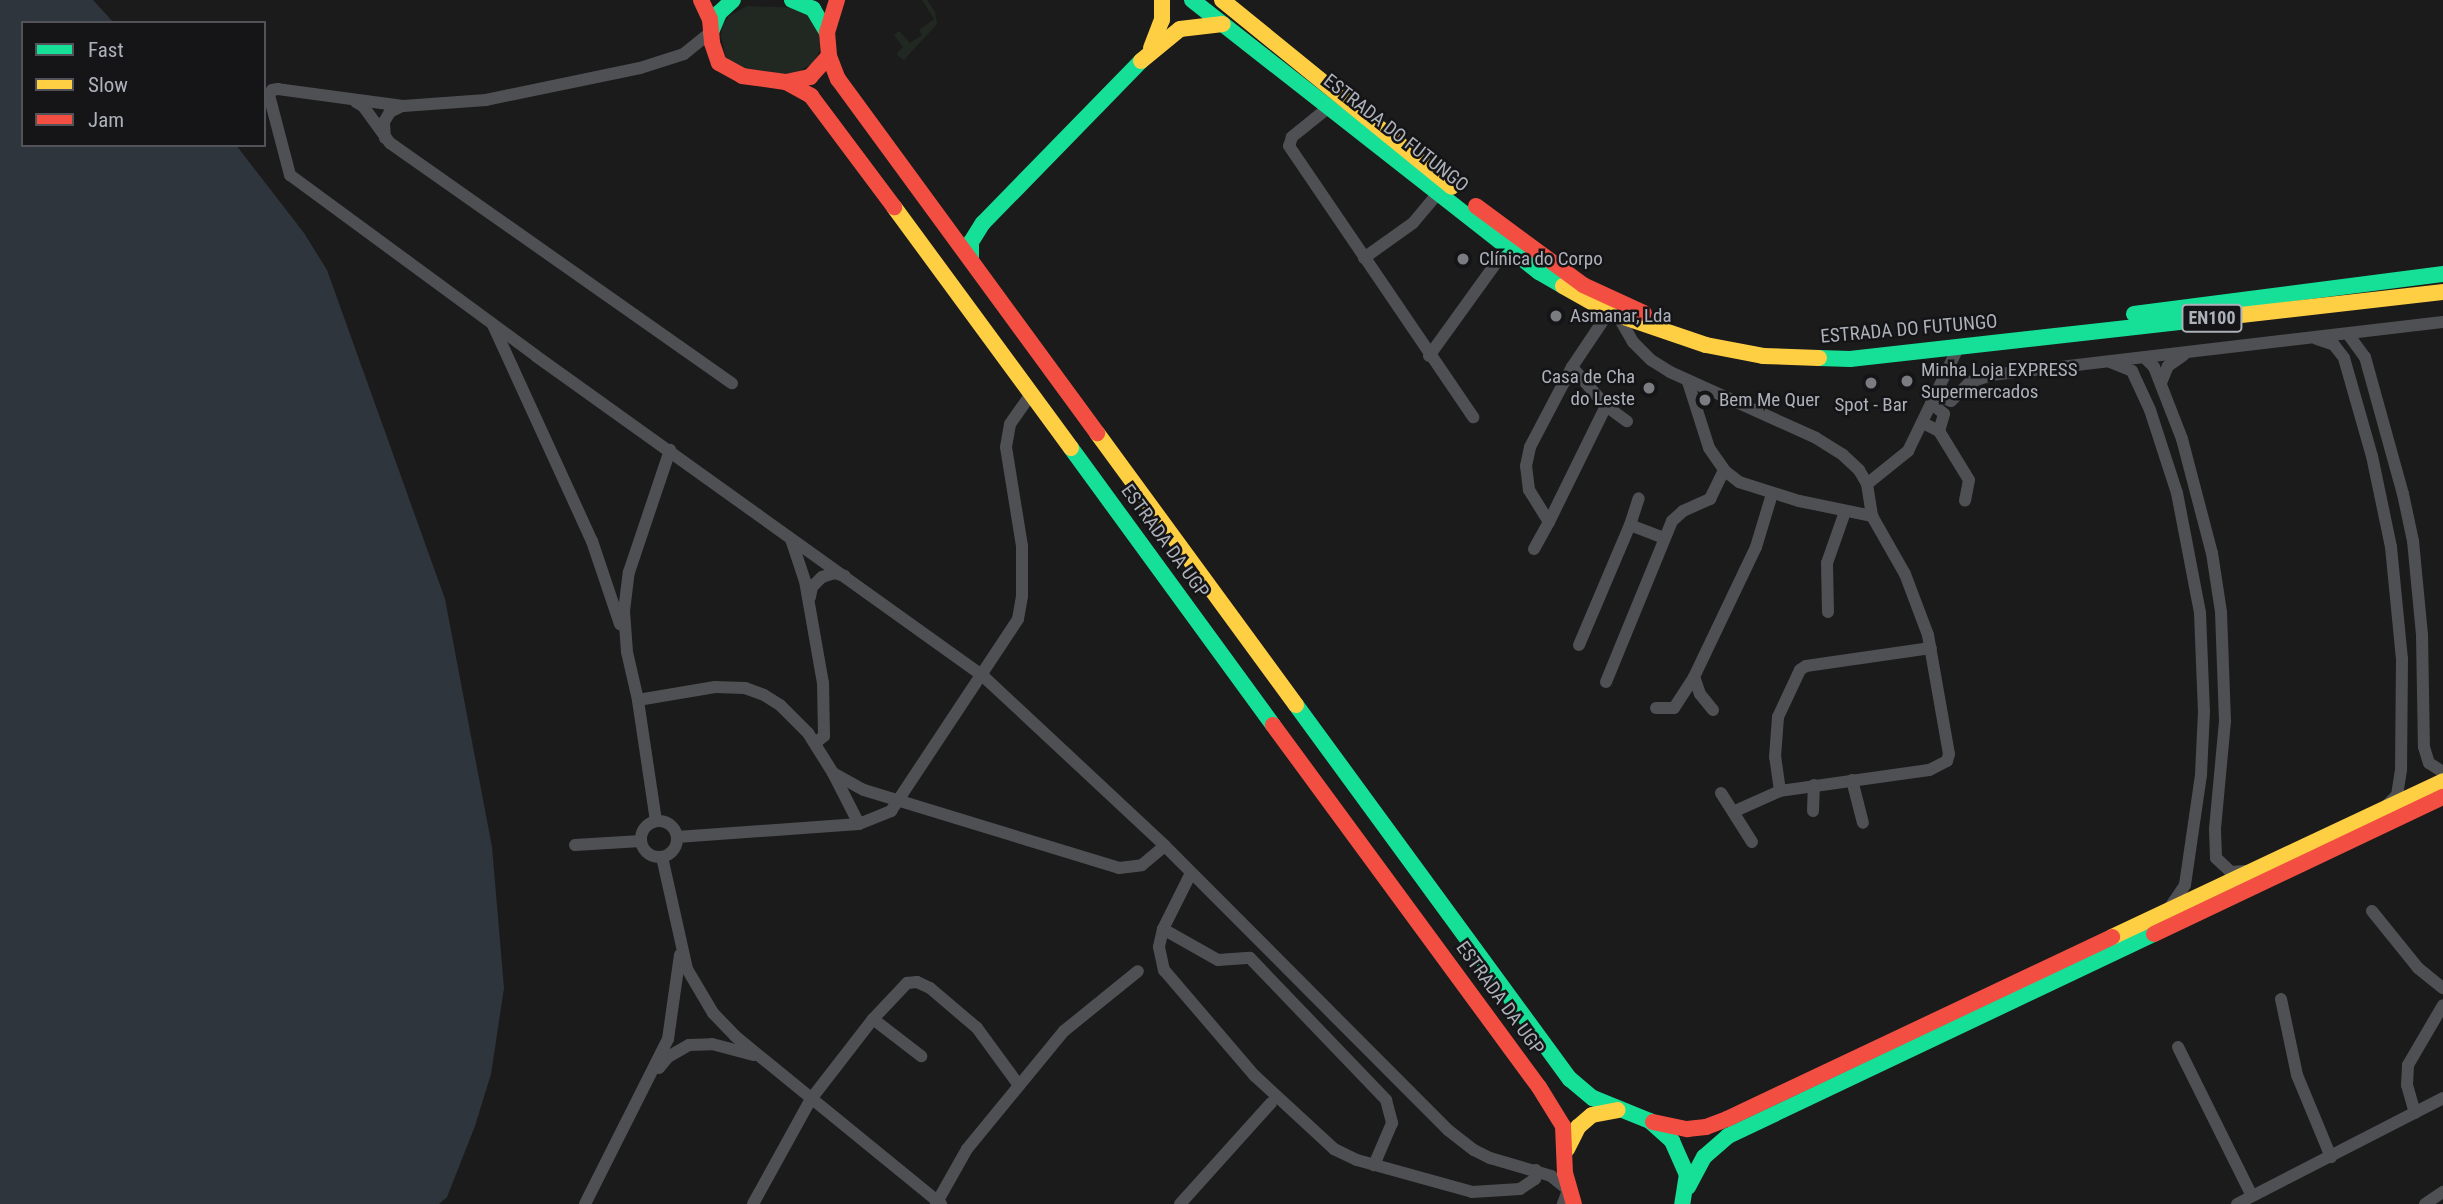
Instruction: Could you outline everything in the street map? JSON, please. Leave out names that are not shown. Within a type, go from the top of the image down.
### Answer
[{"type":"main road","points":[[701,0],[710,19],[714,52],[719,63]]},
{"type":"main road","points":[[711,32],[719,13],[733,0]]},
{"type":"main road","points":[[792,0],[813,9],[827,32]]},
{"type":"main road","points":[[827,32],[831,11],[837,0]]},
{"type":"main road","points":[[1150,51],[1161,20],[1162,0]]},
{"type":"main road","name":"ESTRADA DO FUTUNGO","points":[[1192,0],[1539,271],[1614,314],[1687,341],[1775,357],[1850,359],[2443,292]]},
{"type":"main road","name":"ESTRADA DO FUTUNGO","points":[[1222,0],[1457,191],[1564,273],[1608,298],[1709,333],[1776,345],[1862,346],[2443,274]]},
{"type":"main road","points":[[971,260],[971,242],[983,223],[1150,51],[1180,29],[1223,24]]},
{"type":"main road","name":"ESTRADA DA UGP","points":[[827,32],[830,56],[838,79],[1570,1079],[1593,1098],[1650,1121],[1677,1149],[1688,1183],[1691,1204]]},
{"type":"main road","points":[[786,82],[810,77],[830,56]]},
{"type":"main road","name":"ESTRADA DA UGP","points":[[719,63],[742,76],[786,82],[811,96],[826,115],[1550,1102],[1563,1126],[1566,1152],[1564,1168],[1569,1199]]},
{"type":"main road","points":[[945,225],[953,232],[964,233],[983,223]]},
{"type":"main road","points":[[1650,1121],[1687,1129],[1706,1127],[1727,1119],[2443,781]]},
{"type":"main road","points":[[1682,1204],[1688,1183],[1704,1157],[1728,1136],[2443,797]]},
{"type":"main road","name":"ESTRADA DA UGP","points":[[1566,1152],[1578,1127],[1592,1115],[1612,1110],[1625,1111]]},
{"type":"street","points":[[684,54],[711,32]]},
{"type":"street","points":[[719,63],[702,55],[684,54],[640,68],[538,91],[445,105],[403,106],[272,90],[270,101],[290,175],[983,676],[1165,846],[1460,1141],[1490,1158],[1551,1176],[1569,1199]]},
{"type":"street","points":[[351,100],[363,106],[385,138],[732,383]]},
{"type":"street","points":[[385,138],[384,122],[390,111],[403,106]]},
{"type":"street","points":[[1329,107],[1292,137],[1289,146],[1473,418]]},
{"type":"street","points":[[1364,258],[1413,223],[1438,193]]},
{"type":"street","points":[[1429,356],[1507,247]]},
{"type":"street","points":[[1549,522],[1529,491],[1526,466],[1530,447],[1572,367],[1614,314],[1633,342],[1651,360],[1688,382],[1816,438],[1843,455],[1859,470],[1867,484],[1872,516],[1905,574],[1931,648],[1949,754],[1947,761],[1929,770],[1780,791],[1733,812]]},
{"type":"street","points":[[1933,399],[1951,401],[1970,382],[1991,375],[2443,322]]},
{"type":"street","points":[[493,324],[592,541],[615,604],[638,700],[656,821]]},
{"type":"street","points":[[2365,358],[2367,348],[2382,329]]},
{"type":"street","points":[[2348,334],[2365,358],[2392,447],[2409,525],[2422,635],[2424,747],[2429,763],[2443,772]]},
{"type":"street","points":[[2344,358],[2348,334]]},
{"type":"street","points":[[2314,338],[2334,345],[2344,358],[2372,456],[2394,566],[2402,659],[2401,770],[2397,795],[2375,814]]},
{"type":"street","points":[[1867,484],[1908,451],[1958,348]]},
{"type":"street","points":[[2161,383],[2168,366],[2185,354]]},
{"type":"street","points":[[2145,358],[2154,367],[2161,383],[2199,497],[2218,591],[2225,720],[2215,829],[2216,858],[2231,872],[2264,866]]},
{"type":"street","points":[[2141,386],[2140,376],[2145,358]]},
{"type":"street","points":[[2110,362],[2132,371],[2141,386],[2177,493],[2201,631],[2204,722],[2197,807],[2185,885],[2175,903],[2158,916]]},
{"type":"street","points":[[1572,367],[1606,406],[1627,421]]},
{"type":"street","points":[[1688,382],[1700,426],[1724,470],[1740,482],[1772,494],[1872,516]]},
{"type":"street","points":[[677,837],[859,824],[881,817],[898,801],[983,676],[1018,619],[1022,596],[1022,546],[1006,447],[1010,424],[1031,394]]},
{"type":"street","points":[[1933,399],[1944,414],[1939,431]]},
{"type":"street","points":[[1534,549],[1606,406]]},
{"type":"street","points":[[1923,423],[1939,431],[1969,480],[1965,501]]},
{"type":"street","points":[[626,652],[624,611],[629,572],[670,450]]},
{"type":"street","points":[[1606,681],[1672,521],[1683,511],[1710,499],[1724,470]]},
{"type":"street","points":[[1656,708],[1674,708],[1694,677],[1756,547],[1772,494]]},
{"type":"street","points":[[1579,645],[1639,498]]},
{"type":"street","points":[[1828,612],[1827,563],[1845,512]]},
{"type":"street","points":[[1630,525],[1664,538]]},
{"type":"street","points":[[2388,528],[2398,537],[2407,532],[2409,525]]},
{"type":"street","points":[[785,532],[799,557],[823,683],[824,736],[814,743]]},
{"type":"street","points":[[2394,566],[2396,559],[2405,555],[2412,558],[2415,565]]},
{"type":"street","points":[[809,601],[812,587],[822,577],[834,573],[848,577]]},
{"type":"street","points":[[2196,593],[2206,602],[2213,600],[2218,591]]},
{"type":"street","points":[[2201,631],[2203,624],[2209,621],[2220,624],[2222,630]]},
{"type":"street","points":[[1780,791],[1775,757],[1777,717],[1800,670],[1806,666],[1931,648]]},
{"type":"street","points":[[1694,677],[1700,694],[1713,710]]},
{"type":"street","points":[[638,700],[715,687],[746,688],[764,695],[779,705],[814,743],[859,824]]},
{"type":"street","points":[[833,773],[864,790],[1119,868],[1142,865],[1165,846]]},
{"type":"street","points":[[1852,780],[1863,823]]},
{"type":"street","points":[[1813,811],[1814,785]]},
{"type":"street","points":[[1721,793],[1752,842]]},
{"type":"street","points":[[656,821],[673,827],[677,837],[672,852],[662,857],[646,851],[641,841],[643,830],[656,821]]},
{"type":"street","points":[[575,845],[641,841]]},
{"type":"street","points":[[662,857],[681,952],[694,985],[713,1013],[938,1203],[967,1149],[1018,1084],[1064,1031],[1138,971]]},
{"type":"street","points":[[1191,873],[1163,929],[1159,947],[1164,970],[1255,1076],[1334,1149],[1374,1165],[1481,1193],[1520,1189],[1535,1179],[1536,1170]]},
{"type":"street","points":[[2372,911],[2418,968],[2443,988]]},
{"type":"street","points":[[1163,929],[1218,960],[1250,958],[1387,1100],[1392,1123],[1374,1165]]},
{"type":"street","points":[[585,1204],[668,1039],[681,952]]},
{"type":"street","points":[[754,1204],[811,1098],[873,1019],[907,983],[917,982],[930,988],[977,1028],[1018,1084]]},
{"type":"street","points":[[2281,999],[2297,1075],[2331,1157]]},
{"type":"street","points":[[2415,1113],[2407,1084],[2408,1065],[2443,1005]]},
{"type":"street","points":[[873,1019],[921,1056]]},
{"type":"street","points":[[651,1076],[668,1057],[689,1045],[712,1044],[761,1056]]},
{"type":"street","points":[[2178,1047],[2252,1196]]},
{"type":"street","points":[[2237,1204],[2443,1098]]},
{"type":"street","points":[[1180,1204],[1271,1103]]},
{"type":"street","points":[[1536,1170],[1554,1166],[1566,1152]]},
{"type":"street","points":[[2425,1204],[2443,1192]]},
{"type":"shaded area","points":[[0,0],[93,0],[112,21],[21,21],[21,147],[238,147],[304,233],[327,270],[445,599],[492,847],[504,988],[491,1074],[475,1126],[447,1197],[439,1204],[0,1204]]},
{"type":"shaded area","points":[[922,0],[927,0],[935,12],[937,24],[904,60],[898,56],[897,53],[903,47],[894,35],[899,31],[910,43],[922,35],[919,30],[934,19]]},
{"type":"shaded area","points":[[747,6],[797,8],[807,13],[824,42],[813,63],[794,74],[767,73],[742,70],[726,57],[721,36],[723,25],[729,16]]},
{"type":"traffic: fast","points":[[711,32],[719,13],[733,0]]},
{"type":"traffic: fast","points":[[792,0],[813,9],[827,32]]},
{"type":"traffic: fast","points":[[1192,0],[1539,272],[1563,286]]},
{"type":"traffic: fast","points":[[971,260],[971,242],[983,223],[1141,61]]},
{"type":"traffic: fast","points":[[2134,314],[2443,274]]},
{"type":"traffic: fast","points":[[1819,358],[1850,359],[2206,319]]},
{"type":"traffic: fast","points":[[1071,448],[1273,725]]},
{"type":"traffic: fast","points":[[1296,705],[1570,1079],[1593,1098],[1650,1121],[1672,1141],[1687,1174],[1682,1204]]},
{"type":"traffic: fast","points":[[1688,1187],[1704,1157],[1728,1136],[2154,934]]},
{"type":"traffic: slow","points":[[1151,48],[1162,20],[1162,0]]},
{"type":"traffic: slow","points":[[1222,0],[1452,187]]},
{"type":"traffic: slow","points":[[1141,61],[1180,29],[1223,24]]},
{"type":"traffic: slow","points":[[894,207],[1071,448]]},
{"type":"traffic: slow","points":[[1563,286],[1609,312],[1706,345],[1763,356],[1819,358]]},
{"type":"traffic: slow","points":[[2206,319],[2443,292]]},
{"type":"traffic: slow","points":[[1097,433],[1296,705]]},
{"type":"traffic: slow","points":[[2112,937],[2443,781]]},
{"type":"traffic: slow","points":[[1567,1149],[1578,1127],[1592,1115],[1618,1110]]},
{"type":"traffic: jam","points":[[701,0],[710,19],[712,43],[719,63],[742,76],[786,82],[811,96],[894,207]]},
{"type":"traffic: jam","points":[[837,0],[827,32],[829,56],[838,79],[1097,433]]},
{"type":"traffic: jam","points":[[786,82],[810,77],[829,56]]},
{"type":"traffic: jam","points":[[1476,206],[1583,285],[1644,313]]},
{"type":"traffic: jam","points":[[1273,725],[1539,1087],[1563,1126],[1565,1173],[1574,1204]]},
{"type":"traffic: jam","points":[[2154,934],[2443,797]]},
{"type":"traffic: jam","points":[[1653,1122],[1687,1129],[1706,1127],[1727,1119],[2112,937]]},
{"type":"place","name":"Clínica do Corpo","points":[[1463,259]]},
{"type":"place","name":"Asmanar, Lda","points":[[1556,316]]},
{"type":"place","name":"Minha Loja EXPRESS Supermercados","points":[[1907,381]]},
{"type":"place","name":"Spot - Bar","points":[[1871,383]]},
{"type":"place","name":"Casa de Cha do Leste","points":[[1649,388]]},
{"type":"place","name":"Bem Me Quer","points":[[1705,400]]}]
